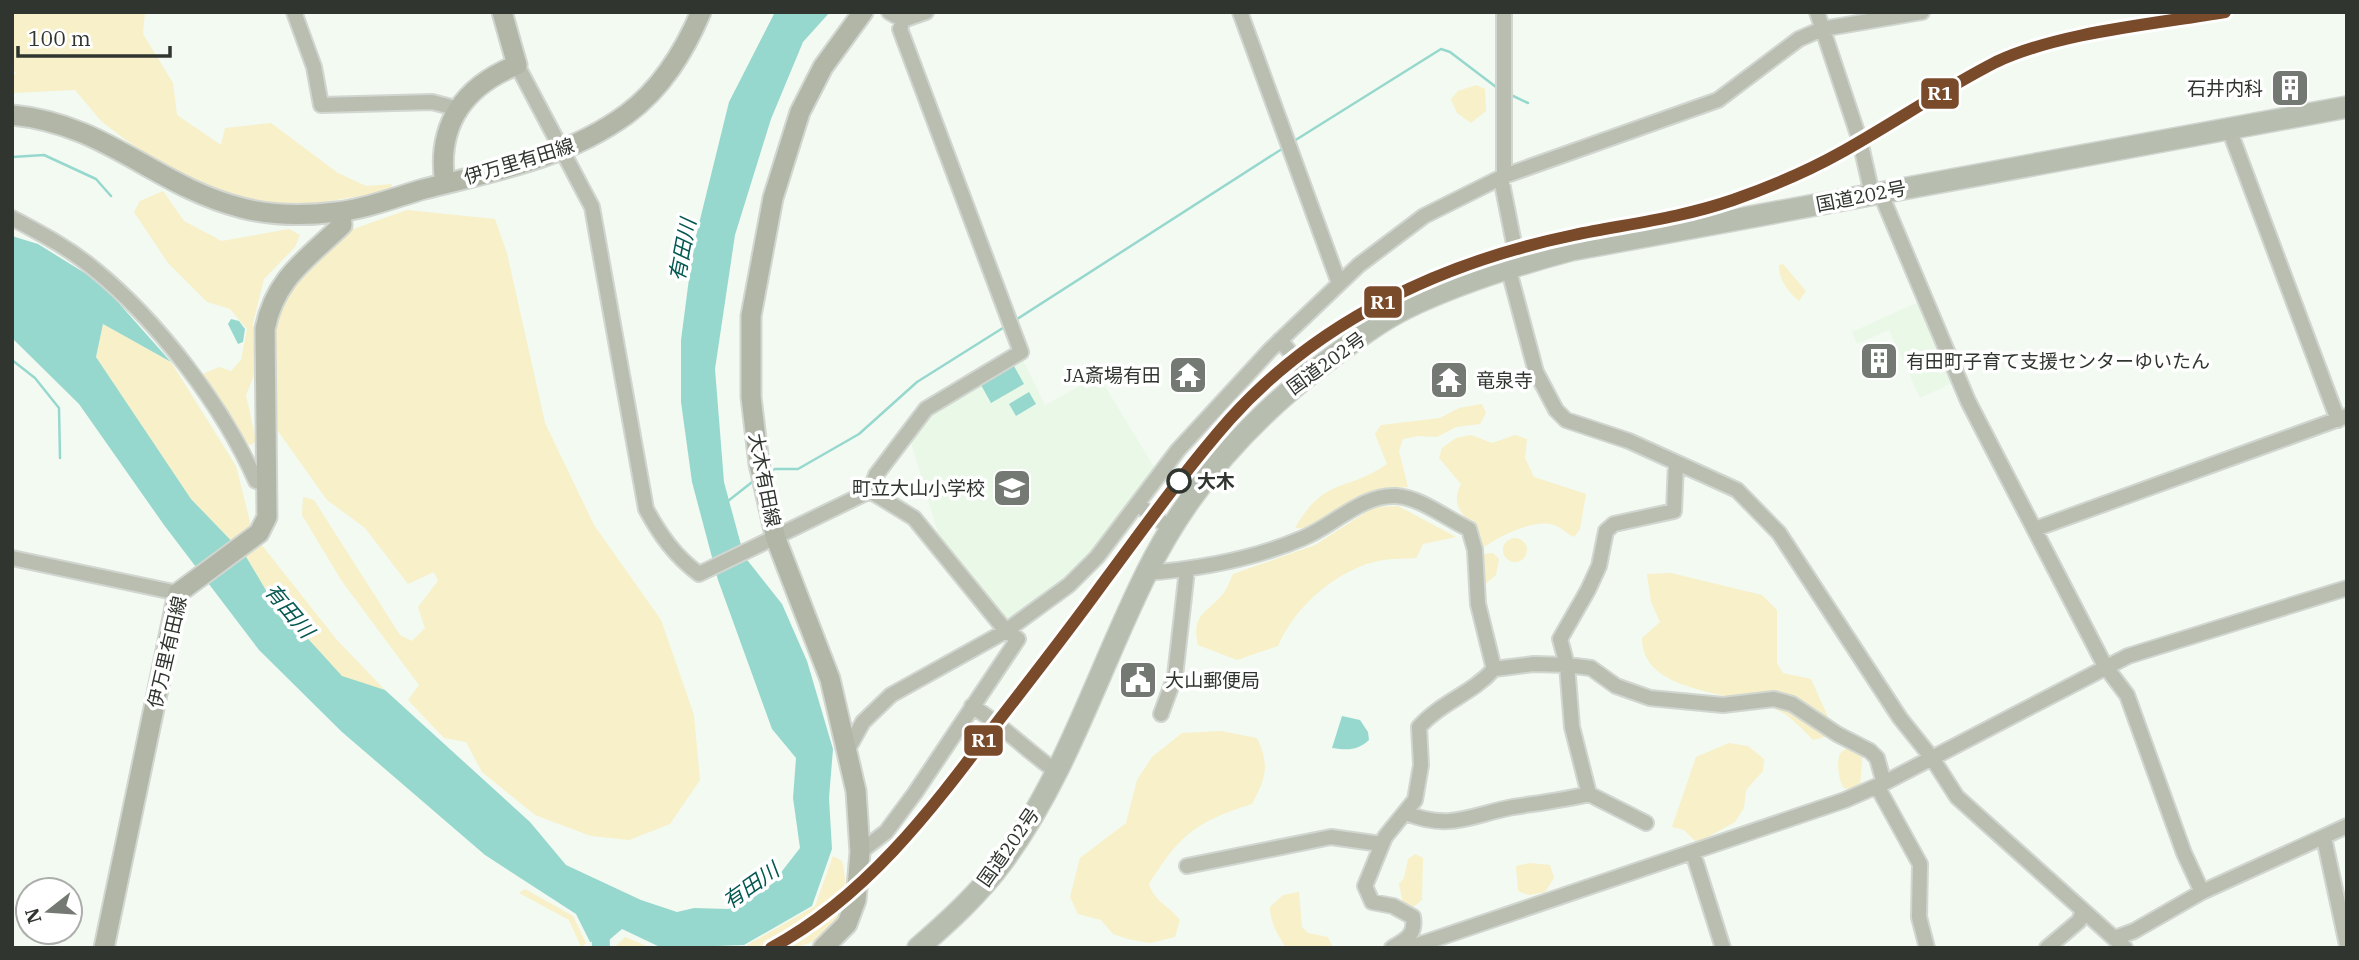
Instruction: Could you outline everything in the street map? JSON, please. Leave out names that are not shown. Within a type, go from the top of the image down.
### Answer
[{"type":"highway","name":"国道202号","points":[[918,948],[972,898],[1003,862],[1057,772],[1146,573],[1170,528],[1199,484],[1231,446],[1282,395],[1351,342],[1406,309],[1513,266],[1571,250],[2346,107]]},
{"type":"main road","points":[[502,12],[517,65]]},
{"type":"main road","name":"伊万里有田線","points":[[12,115],[45,119],[93,135],[194,192],[231,205],[289,214],[341,212],[563,150],[588,139],[648,96],[678,60],[701,12]]},
{"type":"main road","name":"大木有田線","points":[[823,948],[846,924],[856,900],[860,852],[856,791],[830,679],[770,542],[751,397],[751,316],[773,198],[800,112],[823,67],[863,12]]},
{"type":"main road","name":"伊万里有田線","points":[[445,184],[443,148],[459,109],[471,90],[490,76],[517,65]]},
{"type":"main road","name":"伊万里有田線","points":[[104,948],[183,588],[259,533],[267,517],[265,328],[270,304],[284,281],[306,256],[342,225],[341,212]]},
{"type":"street","points":[[294,12],[314,67],[321,105],[432,102],[459,109]]},
{"type":"street","points":[[889,12],[904,20]]},
{"type":"street","points":[[517,65],[592,207],[646,509],[661,537],[682,562],[699,574],[770,542],[870,491],[876,475],[926,409],[1021,352],[900,29],[904,20],[926,12]]},
{"type":"street","points":[[1240,12],[1339,283]]},
{"type":"street","points":[[1504,12],[1502,177],[1513,266],[1536,372],[1556,410],[1566,420],[1629,441],[1737,490],[1772,526],[1900,718],[1932,758],[1957,797],[2120,943],[2134,931],[2202,892],[2347,826]]},
{"type":"street","points":[[1817,12],[1876,193],[1968,401],[2105,667],[2127,695],[2184,853],[2202,892]]},
{"type":"street","points":[[848,749],[863,722],[891,695],[1006,631],[1069,585],[1097,557],[1178,450],[1280,340],[1339,283],[1424,216],[1502,177],[1718,100],[1799,39],[1822,29],[1923,12]]},
{"type":"street","points":[[2035,529],[2342,418],[2229,129]]},
{"type":"street","points":[[12,218],[61,245],[94,269],[129,301],[178,356],[231,433],[256,481],[266,484]]},
{"type":"street","points":[[1280,340],[1309,375]]},
{"type":"street","points":[[1589,794],[1572,727],[1567,665],[1560,639],[1599,566],[1606,531],[1614,524],[1674,511],[1676,463]]},
{"type":"street","points":[[860,852],[886,832],[1018,639],[1006,631],[914,518],[870,491]]},
{"type":"street","points":[[1146,573],[1208,567],[1304,538],[1361,505],[1387,496],[1406,498],[1469,529],[1473,538],[1478,604],[1494,669]]},
{"type":"street","points":[[1138,504],[1170,528]]},
{"type":"street","points":[[12,558],[183,588]]},
{"type":"street","points":[[1161,714],[1175,676],[1187,570]]},
{"type":"street","points":[[1409,948],[1693,853],[1881,784],[2105,667],[2163,643],[2347,588]]},
{"type":"street","points":[[1392,948],[1410,937],[1413,917],[1372,902],[1365,886],[1381,844],[1406,813],[1419,788],[1419,727],[1432,712],[1481,684],[1494,669],[1534,664],[1591,668],[1616,686],[1650,698],[1723,705],[1774,699],[1792,704],[1837,734],[1870,751],[1877,758],[1881,784],[1920,864],[1919,917],[1927,948]]},
{"type":"street","points":[[972,706],[1000,725],[1012,739],[1057,772]]},
{"type":"street","points":[[1406,813],[1441,823],[1468,820],[1514,807],[1546,804],[1589,794],[1646,823]]},
{"type":"street","points":[[1188,866],[1331,837],[1381,844]]},
{"type":"street","points":[[2324,838],[2347,945]]},
{"type":"street","points":[[1693,853],[1723,948]]},
{"type":"street","points":[[2046,948],[2079,921],[2082,911]]},
{"type":"shaded area","points":[[12,12],[145,12],[143,34],[173,83],[177,115],[221,145],[225,128],[271,123],[338,173],[366,186],[392,184],[391,191],[293,207],[230,198],[177,174],[101,121],[75,90],[12,93],[12,75],[17,73],[12,70]]},
{"type":"shaded area","points":[[1476,85],[1485,89],[1486,111],[1471,123],[1457,113],[1451,99],[1458,91]]},
{"type":"shaded area","points":[[163,191],[184,221],[222,241],[289,229],[300,235],[295,247],[264,279],[253,323],[255,373],[246,395],[256,441],[251,445],[241,442],[204,386],[203,374],[219,367],[231,371],[241,360],[247,329],[230,309],[207,302],[168,263],[134,212],[140,201]]},
{"type":"shaded area","points":[[407,210],[495,219],[507,253],[545,423],[594,525],[661,620],[694,715],[700,780],[670,824],[629,840],[591,836],[535,815],[482,772],[466,742],[444,738],[408,700],[419,685],[341,580],[302,515],[303,497],[314,500],[400,635],[412,641],[425,628],[418,607],[438,581],[434,572],[408,584],[365,528],[327,500],[273,424],[268,337],[276,306],[306,263],[345,232]]},
{"type":"shaded area","points":[[1783,264],[1806,291],[1799,301],[1782,280],[1779,265]]},
{"type":"shaded area","points":[[1918,302],[1954,382],[1920,398],[1889,330],[1857,344],[1852,332]]},
{"type":"shaded area","points":[[103,324],[171,362],[236,466],[253,534],[337,640],[385,690],[342,677],[270,597],[245,555],[191,499],[96,357]]},
{"type":"shaded area","points":[[1022,358],[1045,405],[1096,377],[1101,380],[1156,470],[1095,551],[1066,581],[1004,626],[940,540],[910,439],[930,412]]},
{"type":"shaded area","points":[[1482,404],[1486,413],[1480,424],[1456,427],[1437,437],[1418,436],[1403,439],[1399,451],[1408,487],[1385,489],[1364,496],[1309,529],[1295,528],[1316,500],[1326,493],[1387,464],[1375,434],[1381,425],[1440,418],[1459,408]]},
{"type":"shaded area","points":[[1471,435],[1492,443],[1515,435],[1527,439],[1525,458],[1534,477],[1586,494],[1580,529],[1574,537],[1554,525],[1536,524],[1505,535],[1480,550],[1474,520],[1466,519],[1458,506],[1457,494],[1461,484],[1439,458],[1442,448],[1456,438]]},
{"type":"shaded area","points":[[1398,506],[1456,537],[1423,544],[1416,558],[1387,559],[1367,564],[1335,580],[1307,603],[1285,631],[1278,646],[1237,660],[1198,645],[1198,621],[1223,594],[1233,574],[1315,545],[1374,507]]},
{"type":"shaded area","points":[[1515,538],[1524,541],[1527,550],[1524,559],[1515,562],[1506,559],[1503,550],[1506,541]]},
{"type":"shaded area","points":[[1493,553],[1499,559],[1496,575],[1484,585],[1484,554]]},
{"type":"shaded area","points":[[1671,573],[1762,595],[1777,610],[1777,663],[1783,673],[1811,679],[1829,719],[1828,736],[1813,740],[1785,714],[1767,706],[1698,690],[1659,672],[1646,658],[1642,638],[1660,622],[1651,602],[1647,574]]},
{"type":"shaded area","points":[[1221,731],[1257,738],[1264,756],[1265,771],[1252,804],[1216,817],[1191,832],[1170,853],[1149,884],[1158,899],[1180,920],[1175,937],[1150,943],[1128,939],[1113,934],[1101,920],[1078,914],[1070,897],[1080,858],[1126,823],[1137,780],[1152,757],[1182,733]]},
{"type":"shaded area","points":[[1729,743],[1748,746],[1764,759],[1763,771],[1746,790],[1744,808],[1735,822],[1697,843],[1684,830],[1672,827],[1696,757]]},
{"type":"shaded area","points":[[1856,745],[1863,748],[1860,786],[1855,790],[1842,785],[1838,762],[1841,752]]},
{"type":"shaded area","points":[[1415,854],[1423,858],[1422,900],[1412,908],[1403,903],[1399,884],[1404,878],[1408,859]]},
{"type":"shaded area","points":[[833,856],[842,861],[845,879],[842,910],[836,923],[814,941],[779,948],[841,908],[836,899],[760,948],[750,948],[747,945],[815,906]]},
{"type":"shaded area","points":[[1530,863],[1550,865],[1554,878],[1545,892],[1529,895],[1518,891],[1516,866]]},
{"type":"shaded area","points":[[525,889],[573,916],[586,943],[581,947],[569,920],[519,893]]},
{"type":"shaded area","points":[[1299,892],[1302,927],[1308,933],[1328,937],[1333,948],[1286,948],[1277,934],[1270,907],[1283,895]]},
{"type":"shaded area","points":[[625,937],[651,948],[614,948]]},
{"type":"water","points":[[775,12],[830,12],[803,42],[771,119],[735,235],[715,369],[724,482],[744,556],[782,604],[807,661],[833,749],[829,798],[832,849],[812,906],[744,945],[662,948],[622,929],[608,941],[590,942],[576,914],[485,855],[342,732],[259,650],[164,525],[79,404],[12,338],[12,236],[38,244],[101,283],[171,362],[103,324],[96,357],[191,499],[245,555],[270,597],[342,676],[385,690],[530,822],[566,865],[641,900],[677,912],[694,908],[729,909],[772,884],[800,848],[793,798],[796,758],[772,729],[718,580],[692,482],[681,402],[681,340],[693,248],[729,102]]},
{"type":"water","points":[[231,319],[239,321],[245,329],[243,342],[238,344],[228,324]]},
{"type":"water","points":[[1014,366],[1024,384],[991,403],[981,385]]},
{"type":"water","points":[[1029,392],[1036,404],[1016,416],[1009,404]]},
{"type":"water","points":[[1342,716],[1360,720],[1368,732],[1369,740],[1352,749],[1332,748]]},
{"type":"waterway","points":[[1294,141],[1441,49],[1450,52],[1500,90]]},
{"type":"waterway","points":[[1509,94],[1528,103]]},
{"type":"waterway","points":[[1014,321],[1285,147]]},
{"type":"waterway","points":[[12,157],[44,155],[96,179],[111,196]]},
{"type":"waterway","points":[[768,473],[775,469],[798,469],[859,434],[917,382],[1006,326]]},
{"type":"waterway","points":[[12,360],[35,378],[59,408],[60,458]]},
{"type":"waterway","points":[[728,501],[756,479]]},
{"type":"waterway","points":[[600,919],[601,948]]},
{"type":"transit line","name":"R1","points":[[771,948],[838,903],[897,847],[950,785],[1165,500],[1230,419],[1265,383],[1344,324],[1387,300],[1478,261],[1574,235],[1694,212],[1774,184],[1827,160],[1976,72],[2021,52],[2108,30],[2225,12]]},
{"type":"place","name":"石井内科","points":[[2290,88]]},
{"type":"place","name":"有田町子育て支援センターゆいたん","points":[[1879,361]]},
{"type":"place","name":"JA斎場有田","points":[[1188,375]]},
{"type":"place","name":"竜泉寺","points":[[1449,380]]},
{"type":"place","name":"大木","points":[[1179,481]]},
{"type":"place","name":"町立大山小学校","points":[[1012,488]]},
{"type":"place","name":"大山郵便局","points":[[1138,680]]},
{"type":"water label","name":"有田川","points":[[683,250]]},
{"type":"water label","name":"有田川","points":[[289,611]]},
{"type":"water label","name":"有田川","points":[[751,886]]}]
